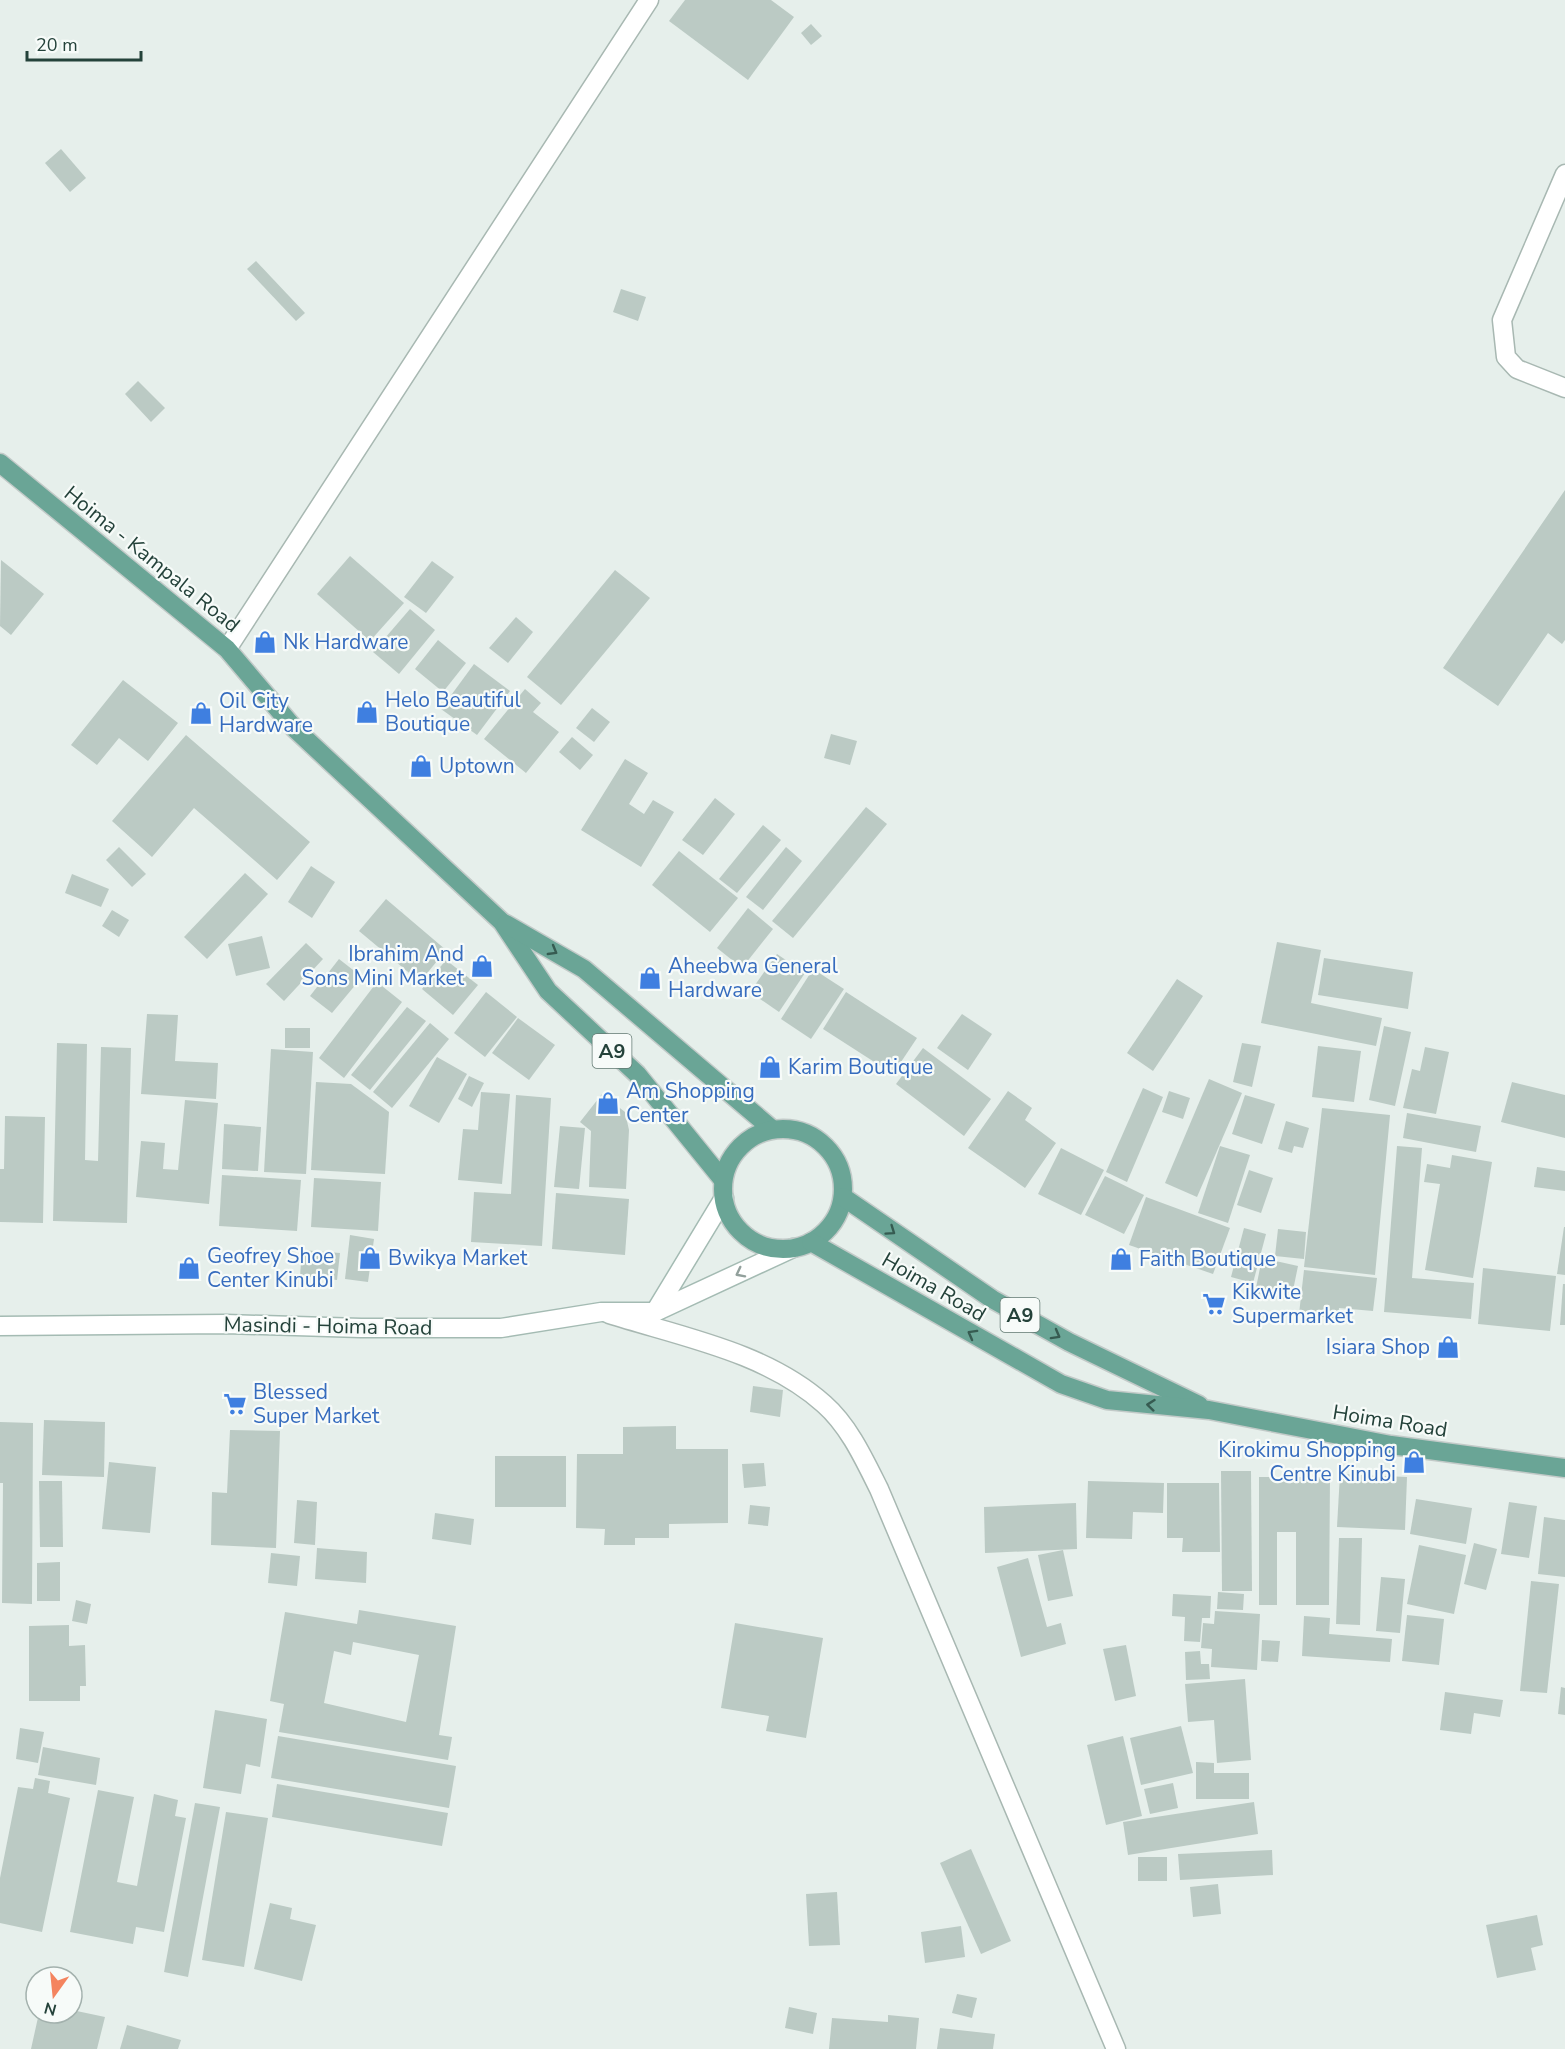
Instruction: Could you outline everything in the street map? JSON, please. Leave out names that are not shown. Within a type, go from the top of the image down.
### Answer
[{"type":"main road","name":"Hoima - Kampala Road","points":[[0,463],[227,649],[294,728],[502,922],[584,969],[772,1129]]},
{"type":"main road","name":"Hoima - Kampala Road","points":[[502,922],[548,991],[637,1074],[723,1180]]},
{"type":"main road","points":[[772,1129],[792,1129],[809,1135],[825,1146],[836,1161],[842,1179],[843,1197],[837,1215],[826,1231],[811,1242],[793,1248],[774,1248],[756,1242],[741,1231],[729,1216],[724,1198],[723,1180],[729,1162],[740,1147],[755,1136],[772,1129]]},
{"type":"main road","name":"Hoima Road","points":[[843,1197],[992,1299],[1069,1342],[1209,1410]]},
{"type":"main road","name":"Hoima Road","points":[[811,1242],[1062,1384],[1107,1400],[1209,1410],[1391,1445],[1565,1468]]},
{"type":"street","points":[[227,649],[649,0]]},
{"type":"street","points":[[1565,174],[1502,320],[1506,357],[1517,369],[1565,388]]},
{"type":"street","points":[[655,1312],[724,1198]]},
{"type":"street","name":"Masindi - Hoima Road","points":[[0,1326],[226,1324],[361,1328],[501,1328],[601,1312],[655,1312],[793,1248]]},
{"type":"street","points":[[601,1312],[762,1362],[824,1404],[844,1426],[879,1489],[1116,2049]]},
{"type":"building","points":[[685,0],[771,0],[794,17],[748,80],[669,21]]},
{"type":"building","points":[[811,24],[822,36],[811,45],[801,33]]},
{"type":"building","points":[[61,149],[86,178],[70,192],[45,163]]},
{"type":"building","points":[[256,261],[305,313],[296,321],[247,269]]},
{"type":"building","points":[[621,289],[646,297],[638,321],[613,312]]},
{"type":"building","points":[[138,381],[165,408],[151,422],[125,394]]},
{"type":"building","points":[[1565,490],[1565,640],[1562,644],[1548,633],[1498,706],[1443,668]]},
{"type":"building","points":[[350,556],[404,603],[370,641],[317,594]]},
{"type":"building","points":[[1,560],[44,594],[11,635],[0,626]]},
{"type":"building","points":[[432,561],[454,577],[426,613],[404,597]]},
{"type":"building","points":[[615,570],[650,598],[561,705],[527,677]]},
{"type":"building","points":[[410,609],[435,630],[399,674],[373,652]]},
{"type":"building","points":[[516,617],[533,632],[508,663],[489,648]]},
{"type":"building","points":[[438,640],[466,663],[443,692],[415,669]]},
{"type":"building","points":[[474,664],[510,691],[477,735],[441,709]]},
{"type":"building","points":[[123,680],[178,723],[148,761],[119,738],[97,765],[71,745]]},
{"type":"building","points":[[525,689],[541,703],[533,712],[559,732],[526,773],[484,739]]},
{"type":"building","points":[[592,708],[610,722],[594,742],[576,728]]},
{"type":"building","points":[[831,734],[857,741],[850,765],[824,758]]},
{"type":"building","points":[[186,735],[310,842],[277,880],[194,808],[152,857],[112,821]]},
{"type":"building","points":[[572,737],[593,755],[580,770],[559,752]]},
{"type":"building","points":[[625,759],[648,773],[629,804],[644,814],[653,800],[674,812],[641,867],[581,830]]},
{"type":"building","points":[[715,798],[735,814],[703,855],[682,840]]},
{"type":"building","points":[[866,807],[887,824],[793,938],[772,921]]},
{"type":"building","points":[[763,825],[781,840],[737,893],[719,879]]},
{"type":"building","points":[[119,847],[146,874],[132,887],[106,860]]},
{"type":"building","points":[[786,847],[802,861],[763,910],[746,897]]},
{"type":"building","points":[[679,851],[738,898],[710,932],[652,885]]},
{"type":"building","points":[[311,866],[335,882],[312,918],[288,902]]},
{"type":"building","points":[[245,873],[268,894],[207,959],[184,937]]},
{"type":"building","points":[[72,874],[109,889],[101,907],[65,893]]},
{"type":"building","points":[[386,899],[446,950],[420,982],[359,931]]},
{"type":"building","points":[[748,908],[773,929],[742,968],[717,948]]},
{"type":"building","points":[[112,910],[129,920],[119,937],[102,926]]},
{"type":"building","points":[[262,936],[270,968],[236,976],[228,944]]},
{"type":"building","points":[[1277,942],[1321,950],[1311,1003],[1382,1018],[1376,1046],[1261,1023]]},
{"type":"building","points":[[306,943],[323,959],[284,1001],[266,984]]},
{"type":"building","points":[[777,954],[805,973],[779,1012],[750,992]]},
{"type":"building","points":[[1324,958],[1413,972],[1408,1009],[1318,995]]},
{"type":"building","points":[[339,959],[362,977],[332,1013],[310,996]]},
{"type":"building","points":[[446,960],[478,985],[453,1015],[422,989]]},
{"type":"building","points":[[813,969],[844,989],[811,1039],[781,1019]]},
{"type":"building","points":[[1177,979],[1203,996],[1153,1071],[1127,1053]]},
{"type":"building","points":[[377,982],[402,1002],[344,1078],[319,1058]]},
{"type":"building","points":[[486,992],[517,1017],[485,1057],[454,1033]]},
{"type":"building","points":[[846,992],[917,1038],[893,1074],[823,1029]]},
{"type":"building","points":[[407,1007],[426,1021],[370,1090],[351,1075]]},
{"type":"building","points":[[147,1014],[178,1015],[175,1061],[218,1063],[216,1099],[141,1094]]},
{"type":"building","points":[[962,1014],[992,1034],[968,1070],[937,1048]]},
{"type":"building","points":[[518,1018],[555,1045],[529,1080],[492,1053]]},
{"type":"building","points":[[430,1023],[449,1039],[392,1108],[373,1092]]},
{"type":"building","points":[[1384,1026],[1411,1032],[1395,1106],[1369,1100]]},
{"type":"building","points":[[285,1028],[310,1028],[310,1048],[285,1048]]},
{"type":"building","points":[[57,1043],[87,1044],[85,1160],[98,1161],[101,1047],[131,1048],[127,1223],[53,1221]]},
{"type":"building","points":[[1242,1043],[1261,1046],[1252,1087],[1233,1082]]},
{"type":"building","points":[[1318,1046],[1361,1051],[1354,1102],[1312,1097]]},
{"type":"building","points":[[1425,1047],[1449,1052],[1436,1114],[1403,1108],[1412,1069],[1420,1071]]},
{"type":"building","points":[[923,1048],[991,1099],[964,1136],[896,1084]]},
{"type":"building","points":[[271,1049],[313,1052],[306,1174],[264,1172]]},
{"type":"building","points":[[437,1057],[467,1074],[439,1123],[409,1106]]},
{"type":"building","points":[[469,1076],[484,1083],[472,1107],[458,1099]]},
{"type":"building","points":[[1209,1079],[1242,1093],[1197,1197],[1165,1183]]},
{"type":"building","points":[[316,1082],[351,1084],[389,1112],[385,1174],[311,1170]]},
{"type":"building","points":[[1512,1082],[1565,1095],[1565,1138],[1501,1122]]},
{"type":"building","points":[[1143,1088],[1163,1097],[1127,1182],[1106,1172]]},
{"type":"building","points":[[1008,1091],[1032,1108],[1025,1120],[1056,1143],[1025,1188],[968,1148]]},
{"type":"building","points":[[1169,1091],[1190,1098],[1183,1119],[1162,1112]]},
{"type":"building","points":[[481,1092],[510,1094],[502,1184],[458,1180],[463,1129],[478,1130]]},
{"type":"building","points":[[602,1094],[625,1112],[629,1130],[626,1189],[589,1187],[591,1131],[580,1122]]},
{"type":"building","points":[[516,1095],[551,1098],[542,1246],[471,1242],[474,1192],[511,1194]]},
{"type":"building","points":[[1245,1095],[1275,1104],[1262,1144],[1232,1134]]},
{"type":"building","points":[[185,1100],[218,1103],[209,1204],[136,1197],[141,1141],[165,1143],[163,1169],[178,1170]]},
{"type":"building","points":[[1322,1108],[1390,1115],[1375,1275],[1304,1267]]},
{"type":"building","points":[[1407,1113],[1481,1126],[1476,1152],[1403,1138]]},
{"type":"building","points":[[5,1116],[45,1117],[43,1223],[0,1222],[0,1169],[4,1169]]},
{"type":"building","points":[[1286,1121],[1309,1128],[1303,1148],[1294,1146],[1292,1153],[1278,1149]]},
{"type":"building","points":[[224,1124],[261,1127],[258,1171],[222,1169]]},
{"type":"building","points":[[560,1126],[585,1128],[579,1189],[554,1187]]},
{"type":"building","points":[[1220,1146],[1250,1155],[1228,1223],[1198,1213]]},
{"type":"building","points":[[1397,1146],[1422,1148],[1412,1278],[1474,1283],[1471,1319],[1384,1312]]},
{"type":"building","points":[[1061,1148],[1104,1170],[1081,1215],[1038,1194]]},
{"type":"building","points":[[1452,1155],[1492,1162],[1473,1278],[1425,1270],[1440,1184],[1424,1182],[1427,1164],[1450,1168]]},
{"type":"building","points":[[1537,1167],[1565,1171],[1565,1191],[1534,1187]]},
{"type":"building","points":[[1249,1170],[1273,1178],[1261,1213],[1237,1205]]},
{"type":"building","points":[[222,1175],[301,1180],[297,1231],[219,1226]]},
{"type":"building","points":[[1105,1176],[1144,1195],[1124,1234],[1085,1215]]},
{"type":"building","points":[[314,1178],[381,1182],[378,1231],[311,1227]]},
{"type":"building","points":[[556,1193],[629,1199],[625,1255],[552,1249]]},
{"type":"building","points":[[1146,1197],[1230,1228],[1213,1274],[1129,1245]]},
{"type":"building","points":[[1565,1227],[1565,1275],[1557,1274]]},
{"type":"building","points":[[1244,1228],[1266,1234],[1253,1283],[1231,1277]]},
{"type":"building","points":[[1278,1229],[1306,1232],[1304,1259],[1275,1256]]},
{"type":"building","points":[[350,1235],[374,1239],[368,1282],[345,1279]]},
{"type":"building","points":[[302,1250],[340,1253],[337,1280],[300,1276]]},
{"type":"building","points":[[1262,1258],[1298,1266],[1291,1300],[1255,1293]]},
{"type":"building","points":[[1483,1268],[1556,1276],[1550,1331],[1478,1324]]},
{"type":"building","points":[[1304,1270],[1377,1278],[1373,1311],[1339,1308],[1338,1319],[1299,1314]]},
{"type":"building","points":[[1563,1284],[1565,1284],[1565,1325],[1560,1325]]},
{"type":"building","points":[[753,1386],[783,1390],[780,1417],[750,1412]]},
{"type":"building","points":[[44,1420],[105,1422],[104,1477],[42,1475]]},
{"type":"building","points":[[0,1422],[33,1423],[32,1604],[2,1603],[3,1483],[0,1483]]},
{"type":"building","points":[[676,1426],[676,1449],[728,1449],[728,1523],[669,1524],[669,1538],[635,1538],[635,1545],[604,1545],[605,1529],[576,1528],[577,1454],[623,1454],[623,1427]]},
{"type":"building","points":[[230,1430],[280,1431],[276,1548],[211,1545],[212,1492],[227,1493]]},
{"type":"building","points":[[495,1456],[566,1456],[566,1507],[495,1507]]},
{"type":"building","points":[[109,1462],[156,1467],[150,1533],[102,1529]]},
{"type":"building","points":[[764,1463],[766,1486],[744,1488],[742,1464]]},
{"type":"building","points":[[1221,1471],[1251,1471],[1252,1591],[1222,1591]]},
{"type":"building","points":[[1340,1474],[1407,1477],[1405,1530],[1337,1527]]},
{"type":"building","points":[[1259,1477],[1330,1477],[1329,1605],[1296,1605],[1296,1532],[1277,1532],[1277,1605],[1259,1605]]},
{"type":"building","points":[[39,1481],[62,1481],[63,1547],[40,1547]]},
{"type":"building","points":[[1088,1481],[1164,1483],[1163,1513],[1133,1512],[1132,1539],[1086,1538]]},
{"type":"building","points":[[1167,1483],[1219,1483],[1220,1552],[1182,1552],[1183,1538],[1167,1538]]},
{"type":"building","points":[[1416,1499],[1472,1508],[1466,1544],[1410,1534]]},
{"type":"building","points":[[297,1500],[317,1502],[315,1545],[294,1543]]},
{"type":"building","points":[[1509,1502],[1537,1506],[1529,1558],[1501,1554]]},
{"type":"building","points":[[1076,1503],[1077,1549],[985,1553],[984,1507]]},
{"type":"building","points":[[750,1505],[770,1507],[768,1526],[748,1524]]},
{"type":"building","points":[[435,1513],[474,1519],[471,1545],[432,1539]]},
{"type":"building","points":[[1544,1517],[1565,1520],[1565,1577],[1538,1574]]},
{"type":"building","points":[[1339,1538],[1362,1538],[1360,1625],[1336,1624]]},
{"type":"building","points":[[1474,1543],[1497,1549],[1486,1590],[1464,1584]]},
{"type":"building","points":[[1419,1545],[1466,1555],[1454,1614],[1407,1604]]},
{"type":"building","points":[[317,1548],[367,1552],[366,1583],[315,1579]]},
{"type":"building","points":[[1063,1550],[1073,1596],[1048,1601],[1038,1555]]},
{"type":"building","points":[[271,1553],[300,1556],[297,1586],[268,1583]]},
{"type":"building","points":[[1028,1558],[1047,1627],[1061,1623],[1066,1644],[1021,1657],[997,1567]]},
{"type":"building","points":[[60,1562],[60,1601],[37,1601],[37,1563]]},
{"type":"building","points":[[1381,1577],[1405,1579],[1400,1633],[1376,1631]]},
{"type":"building","points":[[1531,1581],[1559,1584],[1547,1693],[1520,1691]]},
{"type":"building","points":[[1218,1592],[1244,1594],[1243,1610],[1217,1609]]},
{"type":"building","points":[[1173,1594],[1211,1596],[1210,1618],[1202,1618],[1200,1642],[1184,1641],[1185,1617],[1172,1616]]},
{"type":"building","points":[[76,1600],[91,1604],[87,1624],[72,1621]]},
{"type":"building","points":[[359,1610],[456,1626],[439,1735],[452,1737],[448,1760],[279,1732],[284,1704],[270,1701],[285,1612],[357,1624]],"holes":[[[353,1642],[419,1655],[406,1722],[324,1703],[334,1651],[351,1655]]]},
{"type":"building","points":[[1215,1611],[1260,1614],[1257,1670],[1211,1667],[1212,1649],[1201,1648],[1203,1623],[1214,1624]]},
{"type":"building","points":[[1407,1615],[1444,1619],[1439,1665],[1402,1661]]},
{"type":"building","points":[[1304,1616],[1330,1618],[1329,1634],[1392,1639],[1390,1662],[1302,1656]]},
{"type":"building","points":[[735,1623],[823,1638],[806,1738],[766,1731],[769,1716],[721,1708]]},
{"type":"building","points":[[69,1625],[69,1646],[85,1645],[86,1686],[80,1686],[80,1701],[29,1701],[29,1626]]},
{"type":"building","points":[[1262,1640],[1280,1641],[1278,1662],[1261,1661]]},
{"type":"building","points":[[1126,1645],[1136,1696],[1115,1701],[1103,1649]]},
{"type":"building","points":[[1200,1651],[1201,1664],[1209,1664],[1210,1679],[1186,1680],[1185,1652]]},
{"type":"building","points":[[1245,1679],[1251,1760],[1217,1763],[1214,1720],[1188,1722],[1185,1684]]},
{"type":"building","points":[[1561,1687],[1565,1688],[1565,1715],[1558,1714]]},
{"type":"building","points":[[1445,1692],[1503,1700],[1500,1717],[1474,1713],[1471,1734],[1440,1730]]},
{"type":"building","points":[[215,1710],[267,1719],[260,1767],[246,1764],[241,1794],[203,1788]]},
{"type":"building","points":[[1181,1726],[1193,1773],[1141,1785],[1130,1738]]},
{"type":"building","points":[[20,1728],[44,1732],[38,1763],[16,1759]]},
{"type":"building","points":[[278,1736],[456,1766],[449,1808],[271,1778]]},
{"type":"building","points":[[1123,1736],[1142,1816],[1106,1825],[1087,1745]]},
{"type":"building","points":[[43,1747],[100,1758],[96,1785],[38,1775]]},
{"type":"building","points":[[1196,1762],[1214,1763],[1214,1773],[1249,1773],[1249,1799],[1196,1799]]},
{"type":"building","points":[[35,1778],[50,1781],[48,1793],[70,1798],[42,1932],[0,1923],[0,1878],[18,1787],[33,1789]]},
{"type":"building","points":[[1173,1783],[1178,1808],[1150,1814],[1144,1789]]},
{"type":"building","points":[[277,1784],[448,1813],[442,1846],[272,1817]]},
{"type":"building","points":[[98,1790],[134,1797],[117,1882],[137,1886],[154,1794],[178,1800],[175,1816],[186,1818],[164,1932],[136,1927],[133,1944],[70,1932]]},
{"type":"building","points":[[1254,1802],[1258,1834],[1128,1855],[1123,1822]]},
{"type":"building","points":[[195,1803],[220,1807],[188,1977],[164,1972]]},
{"type":"building","points":[[226,1812],[268,1818],[244,1967],[202,1960]]},
{"type":"building","points":[[971,1849],[1011,1941],[981,1954],[940,1863]]},
{"type":"building","points":[[1272,1850],[1273,1875],[1180,1880],[1178,1854]]},
{"type":"building","points":[[1138,1857],[1167,1857],[1167,1881],[1138,1881]]},
{"type":"building","points":[[1218,1884],[1221,1914],[1193,1917],[1190,1887]]},
{"type":"building","points":[[837,1892],[840,1945],[809,1946],[806,1894]]},
{"type":"building","points":[[270,1903],[292,1908],[290,1919],[316,1925],[302,1981],[254,1969]]},
{"type":"building","points":[[1537,1915],[1543,1945],[1531,1948],[1536,1970],[1497,1978],[1486,1925]]},
{"type":"building","points":[[961,1926],[965,1957],[925,1963],[921,1932]]},
{"type":"building","points":[[957,1994],[977,1998],[972,2018],[952,2013]]},
{"type":"building","points":[[789,2007],[817,2013],[813,2034],[785,2028]]},
{"type":"building","points":[[84,2013],[105,2017],[97,2049],[31,2049],[36,2025],[84,2025]]},
{"type":"building","points":[[888,2015],[919,2018],[916,2049],[829,2049],[832,2018],[888,2022]]},
{"type":"building","points":[[127,2025],[181,2040],[178,2049],[120,2049]]},
{"type":"building","points":[[940,2028],[995,2034],[993,2049],[937,2049]]},
{"type":"place","name":"Nk Hardware","points":[[265,642]]},
{"type":"place","name":"Helo Beautiful Boutique","points":[[367,712]]},
{"type":"place","name":"Oil City Hardware","points":[[201,713]]},
{"type":"place","name":"Uptown","points":[[421,766]]},
{"type":"place","name":"Ibrahim And Sons Mini Market","points":[[482,966]]},
{"type":"place","name":"Aheebwa General Hardware","points":[[650,978]]},
{"type":"place","name":"Karim Boutique","points":[[770,1067]]},
{"type":"place","name":"Am Shopping Center","points":[[608,1103]]},
{"type":"place","name":"Bwikya Market","points":[[370,1258]]},
{"type":"place","name":"Faith Boutique","points":[[1121,1259]]},
{"type":"place","name":"Geofrey Shoe Center Kinubi","points":[[189,1268]]},
{"type":"place","name":"Kikwite Supermarket","points":[[1214,1304]]},
{"type":"place","name":"Isiara Shop","points":[[1448,1347]]},
{"type":"place","name":"Blessed Super Market","points":[[235,1404]]},
{"type":"place","name":"Kirokimu Shopping Centre Kinubi","points":[[1414,1462]]}]
